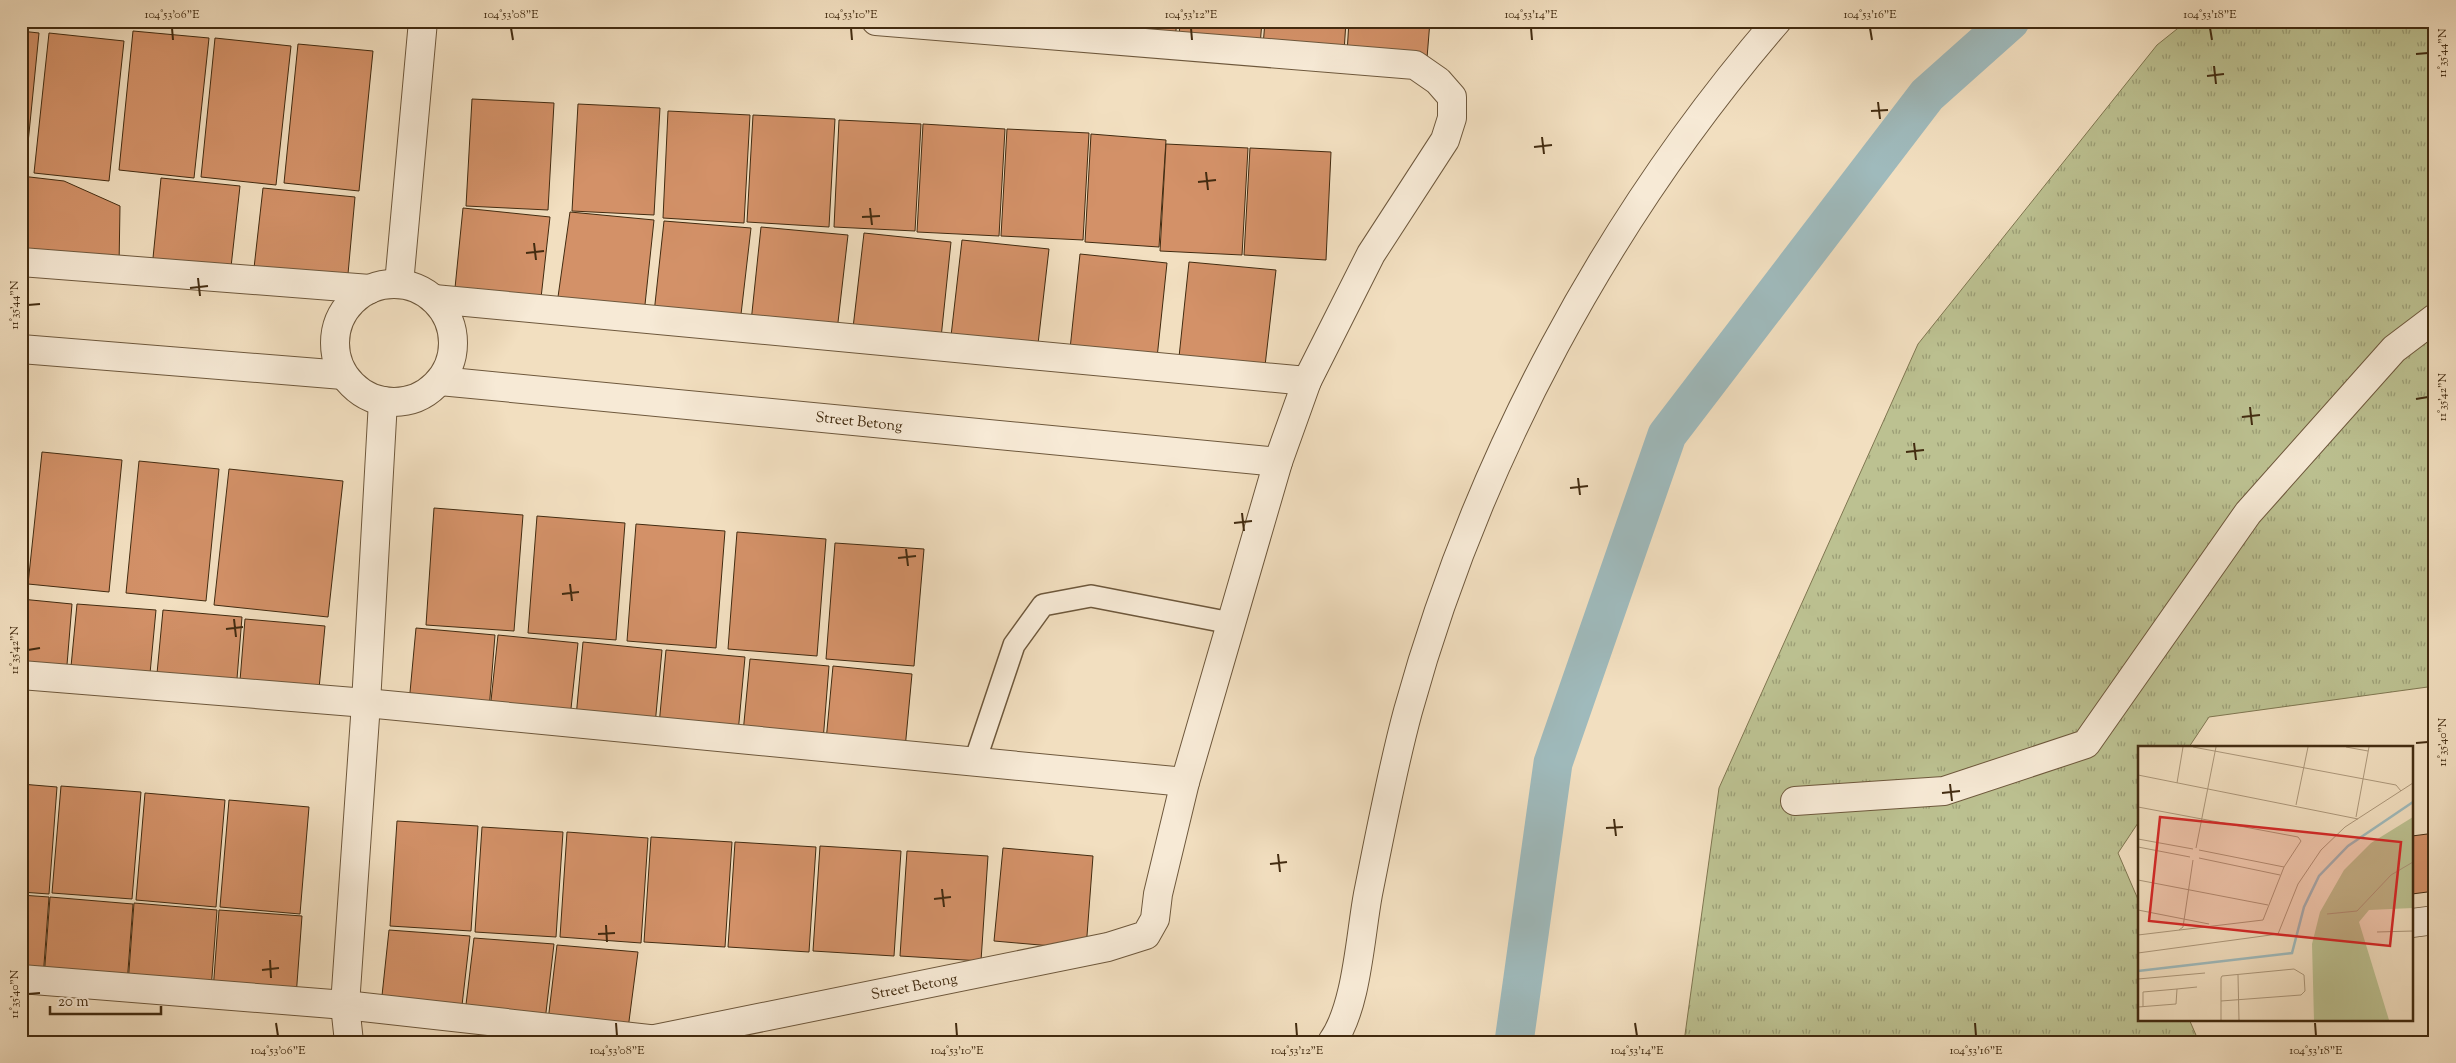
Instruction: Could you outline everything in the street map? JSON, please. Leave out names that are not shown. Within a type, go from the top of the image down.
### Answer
[{"type":"street","points":[[399,284],[423,21]]},
{"type":"street","points":[[21,675],[366,704],[1186,782],[1278,462],[1307,381],[1371,254],[1445,140],[1452,118],[1452,97],[1438,81],[1415,65],[876,21]]},
{"type":"street","points":[[1332,1042],[1337,1035],[1350,1000],[1368,893],[1407,715],[1432,627],[1466,533],[1556,346],[1610,250],[1665,164],[1710,103],[1777,21]]},
{"type":"street","points":[[21,262],[370,289],[399,284],[418,289],[434,299],[446,313],[452,330],[454,348],[449,365],[440,381],[431,390],[414,398],[396,402],[383,401],[361,392],[343,375],[336,359],[334,342],[337,326],[344,310],[355,298],[370,289]]},
{"type":"street","points":[[434,299],[1307,381]]},
{"type":"street","points":[[1795,802],[1944,791],[2086,744],[2248,513],[2394,349],[2435,318]]},
{"type":"street","points":[[21,349],[343,375]]},
{"type":"street","name":"Street Betong","points":[[440,381],[1278,462]]},
{"type":"street","points":[[348,1042],[345,1005],[366,704],[383,401]]},
{"type":"street","name":"Street Betong","points":[[644,1040],[1108,947],[1146,935],[1154,919],[1158,894],[1186,782]]},
{"type":"street","points":[[2414,923],[2435,920]]},
{"type":"street","points":[[21,979],[345,1005],[644,1040]]},
{"type":"lane","points":[[975,761],[1014,645],[1043,605],[1091,596],[1231,623]]},
{"type":"green space","points":[[2187,21],[2435,21],[2435,686],[2209,717],[2190,746],[2138,746],[2138,823],[2118,853],[2138,899],[2138,1020],[2189,1020],[2199,1042],[1684,1042],[1719,788],[1918,344],[2157,45]]},
{"type":"building","points":[[1095,21],[1177,21],[1175,39],[1094,33]]},
{"type":"building","points":[[1180,21],[1262,21],[1260,46],[1179,40]]},
{"type":"building","points":[[1265,21],[1346,21],[1344,52],[1263,46]]},
{"type":"building","points":[[1349,21],[1430,21],[1427,58],[1347,53]]},
{"type":"building","points":[[21,31],[39,33],[25,173],[21,172]]},
{"type":"building","points":[[133,31],[209,38],[194,178],[119,170]]},
{"type":"building","points":[[49,33],[124,41],[109,181],[34,173]]},
{"type":"building","points":[[215,38],[291,46],[276,185],[201,177]]},
{"type":"building","points":[[298,44],[373,51],[359,191],[284,183]]},
{"type":"building","points":[[472,99],[554,103],[548,210],[466,206]]},
{"type":"building","points":[[578,104],[660,108],[654,215],[572,211]]},
{"type":"building","points":[[668,111],[750,115],[744,223],[663,218]]},
{"type":"building","points":[[753,115],[835,119],[829,227],[747,222]]},
{"type":"building","points":[[839,120],[921,124],[915,231],[834,227]]},
{"type":"building","points":[[923,124],[1005,129],[999,236],[917,232]]},
{"type":"building","points":[[1007,129],[1089,133],[1083,240],[1001,236]]},
{"type":"building","points":[[1091,134],[1166,140],[1159,247],[1085,242]]},
{"type":"building","points":[[1166,144],[1248,148],[1242,255],[1160,251]]},
{"type":"building","points":[[1250,148],[1331,152],[1326,260],[1244,255]]},
{"type":"building","points":[[21,176],[64,181],[120,206],[119,267],[21,259]]},
{"type":"building","points":[[161,178],[240,186],[230,276],[152,268]]},
{"type":"building","points":[[263,188],[355,197],[347,285],[253,277]]},
{"type":"building","points":[[463,208],[550,217],[540,307],[454,298]]},
{"type":"building","points":[[570,212],[654,220],[644,314],[557,304]]},
{"type":"building","points":[[664,221],[751,228],[740,323],[654,313]]},
{"type":"building","points":[[761,227],[848,235],[837,331],[751,322]]},
{"type":"building","points":[[864,233],[951,242],[941,338],[853,328]]},
{"type":"building","points":[[962,240],[1049,249],[1038,344],[951,336]]},
{"type":"building","points":[[1080,254],[1167,263],[1157,358],[1070,349]]},
{"type":"building","points":[[1189,262],[1276,270],[1265,366],[1179,357]]},
{"type":"building","points":[[21,450],[25,450],[21,482]]},
{"type":"building","points":[[42,452],[122,460],[109,592],[28,584]]},
{"type":"building","points":[[139,461],[219,469],[206,601],[126,593]]},
{"type":"building","points":[[229,469],[343,481],[328,617],[214,605]]},
{"type":"building","points":[[434,508],[523,515],[514,631],[426,625]]},
{"type":"building","points":[[537,516],[625,523],[616,640],[528,633]]},
{"type":"building","points":[[636,524],[725,531],[716,648],[627,641]]},
{"type":"building","points":[[737,532],[826,539],[817,656],[728,649]]},
{"type":"building","points":[[835,543],[924,549],[914,666],[826,659]]},
{"type":"building","points":[[21,599],[72,604],[66,677],[21,673]]},
{"type":"building","points":[[77,604],[156,610],[149,684],[70,677]]},
{"type":"building","points":[[163,610],[242,617],[236,691],[156,684]]},
{"type":"building","points":[[245,619],[325,626],[318,699],[239,693]]},
{"type":"building","points":[[416,628],[495,635],[489,710],[409,703]]},
{"type":"building","points":[[498,635],[578,643],[570,718],[490,710]]},
{"type":"building","points":[[583,642],[662,650],[655,725],[576,717]]},
{"type":"building","points":[[666,650],[745,657],[738,733],[659,725]]},
{"type":"building","points":[[750,659],[829,666],[823,741],[743,733]]},
{"type":"building","points":[[833,666],[912,674],[905,749],[826,741]]},
{"type":"building","points":[[21,784],[57,787],[49,894],[21,892]]},
{"type":"building","points":[[61,786],[141,792],[132,899],[52,893]]},
{"type":"building","points":[[145,793],[225,800],[216,907],[136,900]]},
{"type":"building","points":[[229,800],[309,807],[300,914],[220,907]]},
{"type":"building","points":[[397,821],[478,826],[471,931],[390,926]]},
{"type":"building","points":[[482,827],[563,832],[556,937],[475,932]]},
{"type":"building","points":[[567,832],[648,838],[641,943],[560,937]]},
{"type":"building","points":[[2435,833],[2435,891],[2414,894],[2414,836]]},
{"type":"building","points":[[651,837],[732,842],[725,947],[644,942]]},
{"type":"building","points":[[735,842],[816,847],[809,952],[728,947]]},
{"type":"building","points":[[820,846],[901,851],[894,956],[813,951]]},
{"type":"building","points":[[1003,848],[1093,856],[1086,949],[994,941]]},
{"type":"building","points":[[907,851],[988,856],[981,961],[900,956]]},
{"type":"building","points":[[21,895],[49,897],[43,978],[21,976]]},
{"type":"building","points":[[50,897],[133,904],[127,984],[44,978]]},
{"type":"building","points":[[134,903],[217,910],[211,990],[128,984]]},
{"type":"building","points":[[219,910],[302,916],[296,997],[213,991]]},
{"type":"building","points":[[389,930],[470,936],[461,1014],[381,1005]]},
{"type":"building","points":[[474,938],[554,944],[545,1021],[465,1013]]},
{"type":"building","points":[[557,945],[638,952],[628,1029],[548,1021]]},
{"type":"waterway","points":[[1514,1042],[1553,763],[1667,435],[1927,95],[2010,21]]}]
